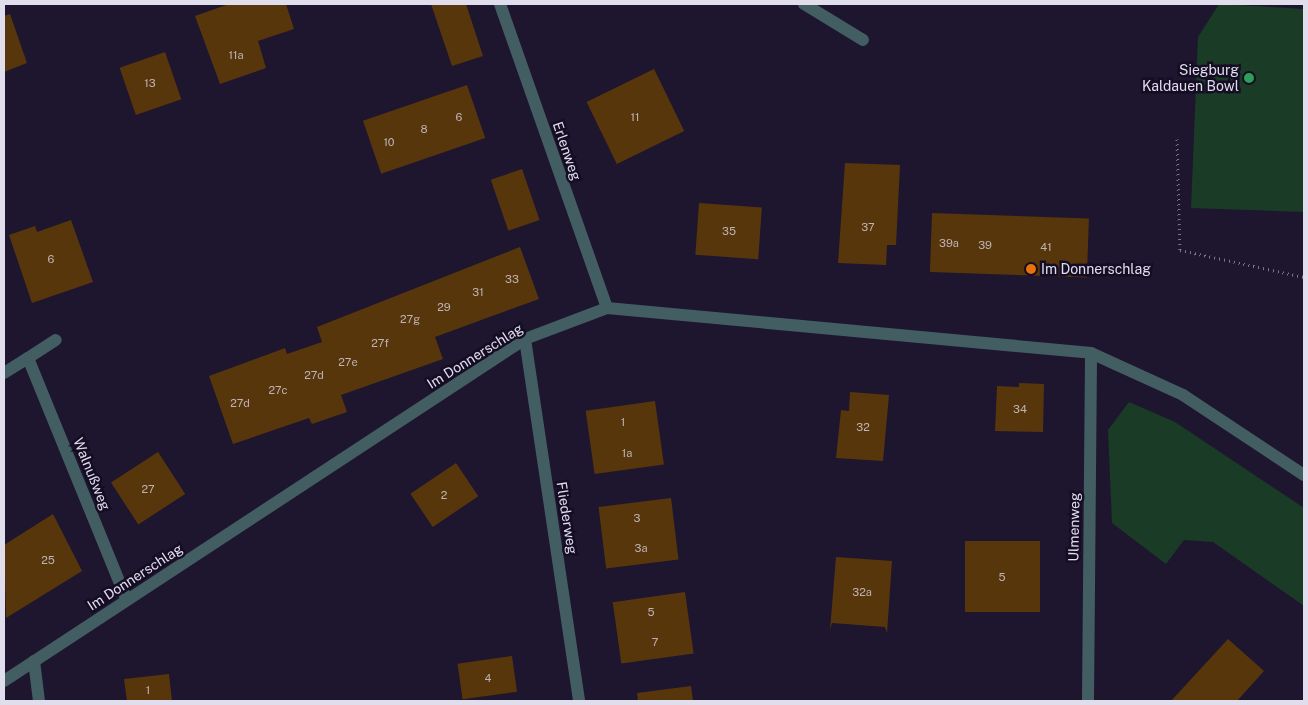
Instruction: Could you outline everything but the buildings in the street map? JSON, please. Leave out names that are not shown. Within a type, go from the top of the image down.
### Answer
[{"type":"street","name":"Erlenweg","points":[[500,4],[607,308]]},
{"type":"street","points":[[804,4],[863,40]]},
{"type":"street","name":"Im Donnerschlag","points":[[4,681],[525,339],[607,308],[1091,353],[1183,395],[1304,476]]},
{"type":"street","name":"Fliederweg","points":[[525,339],[579,701]]},
{"type":"street","points":[[4,373],[56,340]]},
{"type":"street","name":"Ulmenweg","points":[[1088,701],[1091,353]]},
{"type":"street","name":"Walnußweg","points":[[28,358],[127,600]]},
{"type":"street","points":[[34,661],[39,701]]},
{"type":"path","points":[[1177,139],[1180,250],[1304,277]]},
{"type":"green space","points":[[1219,4],[1304,9],[1304,212],[1191,208],[1198,37]]},
{"type":"green space","points":[[1129,402],[1175,422],[1304,508],[1304,606],[1213,542],[1184,540],[1166,564],[1112,523],[1108,430]]},
{"type":"place","name":"Siegburg Kaldauen Bowl","points":[[1249,78]]},
{"type":"place","name":"Im Donnerschlag","points":[[1031,269]]}]
